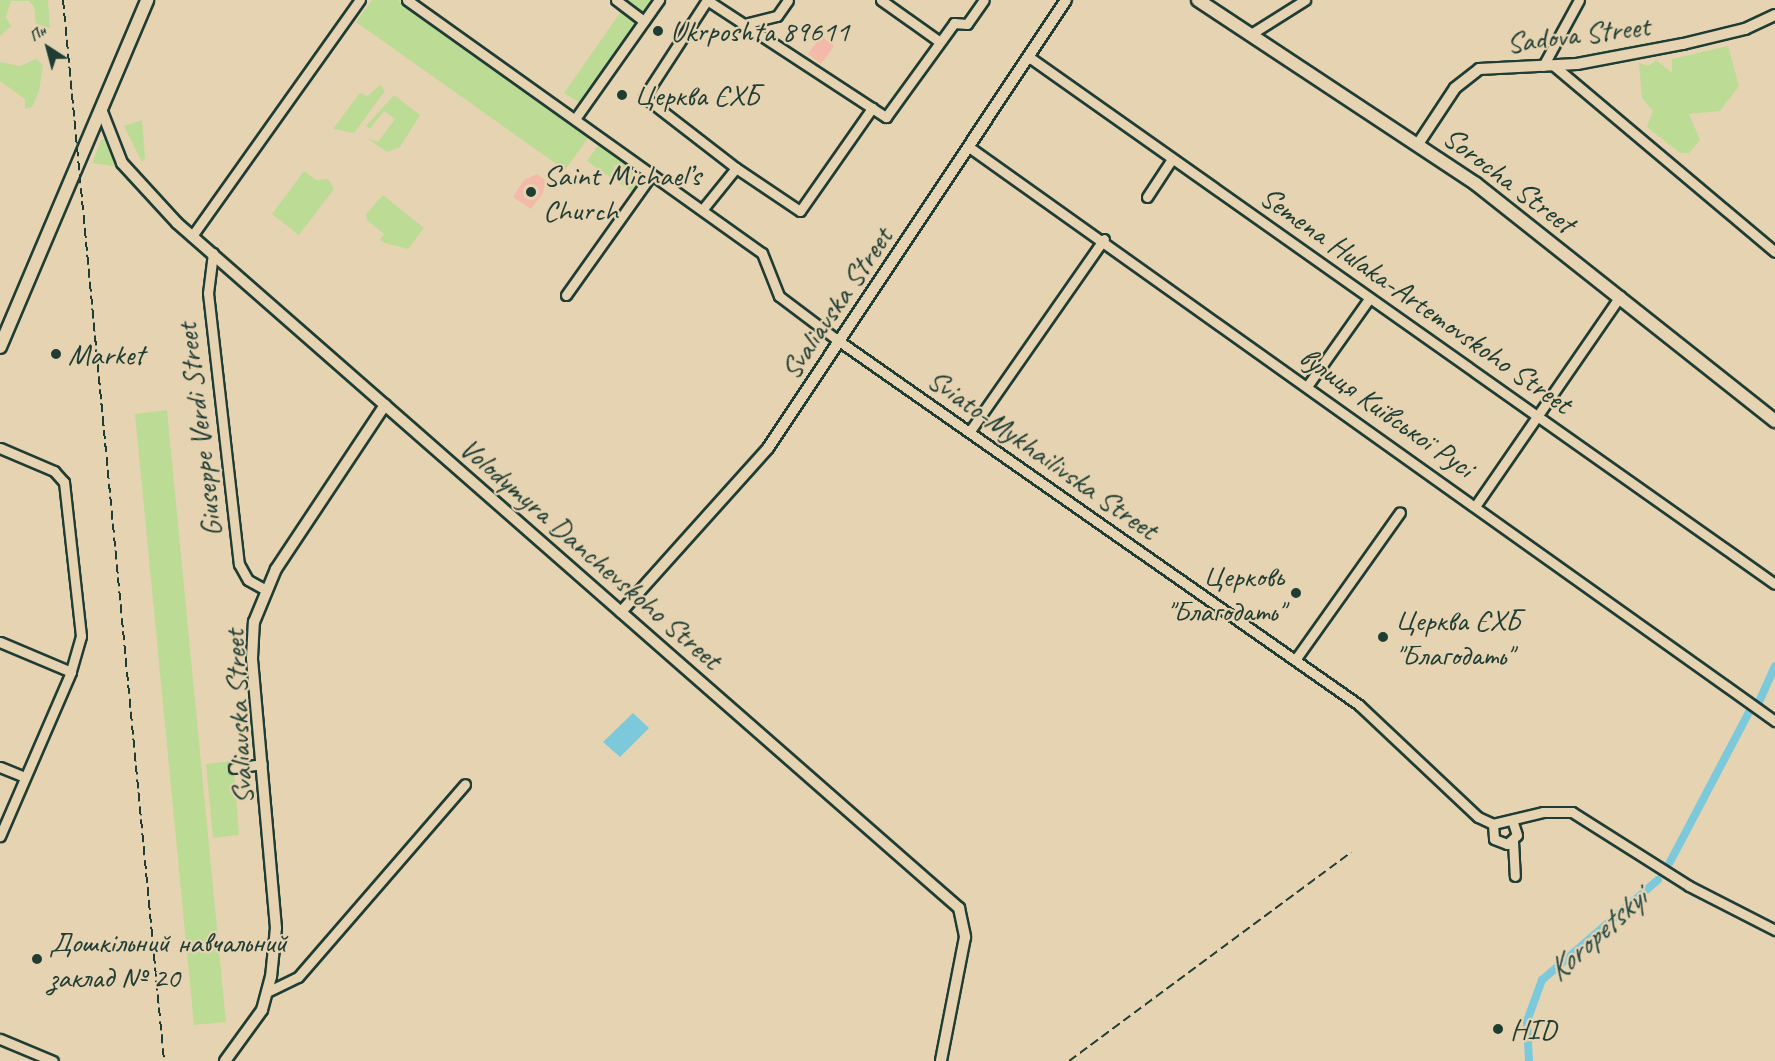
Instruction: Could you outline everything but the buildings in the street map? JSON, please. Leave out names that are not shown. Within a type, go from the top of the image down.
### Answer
[{"type":"main road","points":[[0,347],[147,0]]},
{"type":"main road","name":"Sorocha Street","points":[[1198,0],[1418,144],[1620,296],[1775,421]]},
{"type":"street","points":[[192,236],[360,0]]},
{"type":"street","name":"Sviato-Mykhailivska Street","points":[[407,0],[762,253],[779,296],[839,341],[970,431],[1376,719],[1478,817],[1493,824]]},
{"type":"street","points":[[616,0],[644,21]]},
{"type":"street","points":[[575,120],[659,0]]},
{"type":"street","points":[[872,108],[800,211],[736,168],[644,97],[707,0],[886,117],[954,23],[967,24],[984,0]]},
{"type":"street","points":[[744,24],[777,16],[788,0]]},
{"type":"street","points":[[880,0],[940,42]]},
{"type":"street","name":"Svaliavska Street","points":[[621,612],[768,448],[1066,0]]},
{"type":"street","points":[[1251,34],[1305,0]]},
{"type":"street","points":[[1579,0],[1548,65],[1775,252]]},
{"type":"street","name":"Sadova Street","points":[[1418,144],[1455,88],[1479,69],[1548,65],[1683,44],[1745,28],[1775,15]]},
{"type":"street","name":"Semena Hulaka-Artemovskoho Street","points":[[1029,57],[1775,584]]},
{"type":"street","name":"Volodymyra Danchevskoho Street","points":[[101,109],[122,163],[192,236],[963,914],[965,937],[941,1061]]},
{"type":"street","name":"вулиця Київської Русі","points":[[969,147],[1104,239],[1775,721]]},
{"type":"street","points":[[1147,197],[1172,159]]},
{"type":"street","points":[[702,210],[736,168]]},
{"type":"street","points":[[566,295],[652,174]]},
{"type":"street","points":[[970,431],[1104,239]]},
{"type":"street","name":"Giuseppe Verdi Street","points":[[213,254],[208,294],[239,564],[248,580],[264,589]]},
{"type":"street","points":[[1476,505],[1620,296]]},
{"type":"street","points":[[1308,385],[1369,298]]},
{"type":"street","name":"Svaliavska Street","points":[[225,1061],[255,1024],[269,991],[276,913],[251,639],[264,589],[385,405]]},
{"type":"street","points":[[0,448],[62,477],[81,625],[71,672],[0,836]]},
{"type":"street","points":[[1295,660],[1400,512]]},
{"type":"street","points":[[0,642],[71,672]]},
{"type":"street","points":[[234,768],[262,764]]},
{"type":"street","points":[[0,767],[25,777]]},
{"type":"street","points":[[269,991],[298,977],[465,783]]},
{"type":"street","points":[[1510,843],[1494,839],[1493,824],[1543,812],[1582,816],[1689,886],[1775,930]]},
{"type":"street","points":[[1512,820],[1517,831],[1510,843],[1515,861],[1515,876]]},
{"type":"street","points":[[0,1039],[53,1061]]},
{"type":"green space","points":[[0,0],[48,0],[50,28],[36,24],[34,7],[29,1],[11,1],[6,17],[11,26],[0,36]]},
{"type":"green space","points":[[372,0],[398,0],[591,134],[565,170],[356,22]]},
{"type":"green space","points":[[629,0],[656,0],[583,105],[564,93]]},
{"type":"green space","points":[[1728,46],[1739,86],[1720,111],[1689,114],[1700,140],[1689,153],[1680,153],[1647,127],[1653,111],[1642,98],[1639,63],[1649,66],[1656,60],[1672,73],[1672,59]]},
{"type":"green space","points":[[36,59],[43,65],[39,91],[32,107],[25,109],[25,99],[0,81],[0,62],[20,66]]},
{"type":"green space","points":[[380,85],[385,91],[354,133],[333,129],[360,93],[368,96]]},
{"type":"green space","points":[[394,95],[420,115],[400,147],[387,152],[367,138],[378,142],[395,119],[384,111],[370,129],[366,126]]},
{"type":"green space","points":[[142,120],[145,158],[142,162],[124,126]]},
{"type":"green space","points":[[106,139],[119,167],[92,163],[101,140]]},
{"type":"green space","points":[[601,141],[649,175],[635,194],[587,161]]},
{"type":"green space","points":[[304,171],[316,180],[328,179],[334,189],[299,235],[272,214]]},
{"type":"green space","points":[[383,195],[424,228],[408,249],[380,240],[384,234],[367,220],[366,214]]},
{"type":"green space","points":[[167,410],[226,1022],[194,1025],[135,414]]},
{"type":"green space","points":[[233,761],[239,835],[213,838],[206,764]]},
{"type":"water","points":[[633,713],[649,728],[620,757],[603,742]]},
{"type":"waterway","name":"Koropetskyi","points":[[1759,702],[1775,666]]},
{"type":"waterway","name":"Koropetskyi","points":[[1670,862],[1749,712]]},
{"type":"waterway","name":"Koropetskyi","points":[[1529,1061],[1527,1021],[1542,980],[1658,880]]},
{"type":"railway","points":[[63,0],[164,1061]]},
{"type":"railway","points":[[1069,1061],[1351,852]]},
{"type":"place","name":"Ukrposhta 89611","points":[[658,31]]},
{"type":"place","name":"Церква ЄХБ","points":[[622,95]]},
{"type":"place","name":"Saint Michael’s Church","points":[[531,192]]},
{"type":"place","name":"Market","points":[[56,354]]},
{"type":"place","name":"Церковь \"Благодать\"","points":[[1296,593]]},
{"type":"place","name":"Церква ЄХБ \"Благодать\"","points":[[1383,637]]},
{"type":"place","name":"Дошкільний навчальний заклад № 20","points":[[37,959]]},
{"type":"place","name":"HID","points":[[1498,1029]]}]
